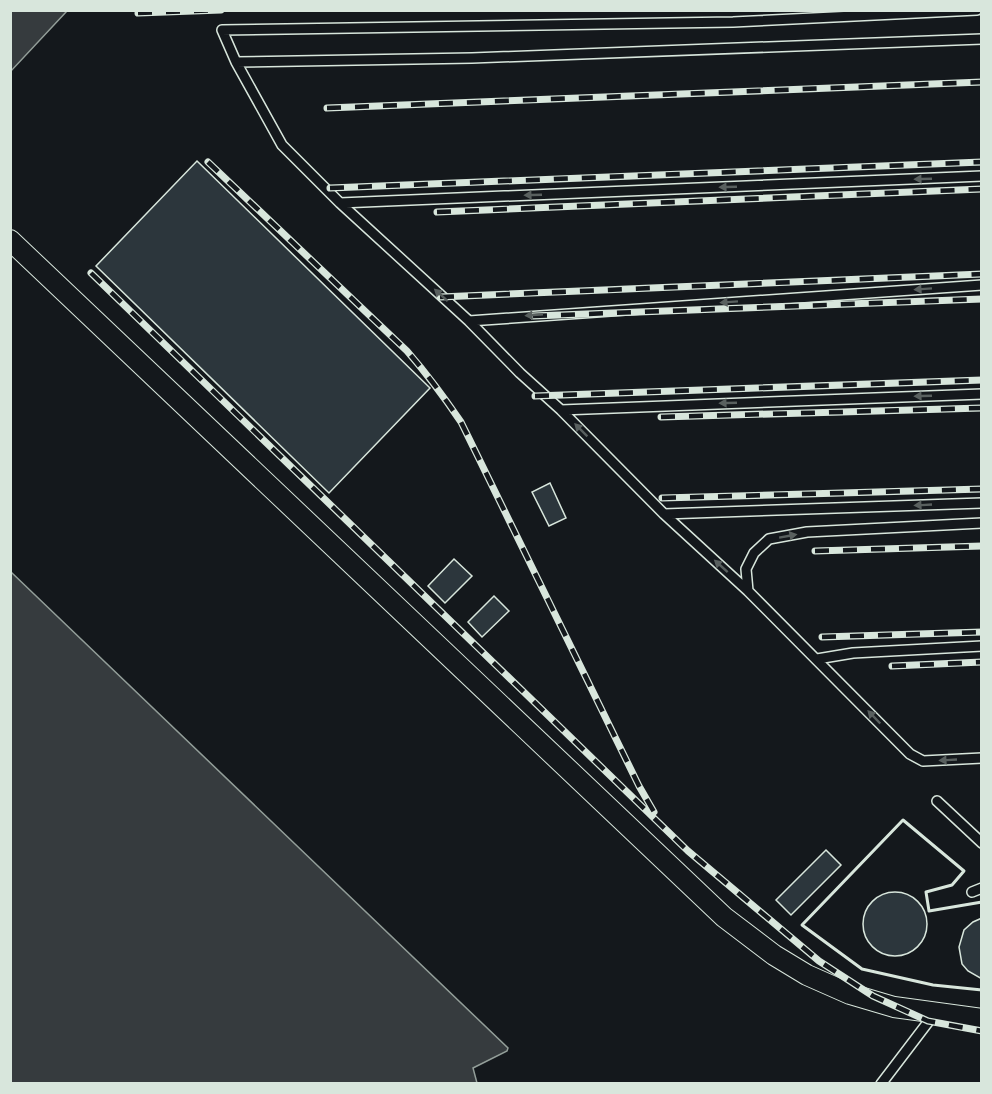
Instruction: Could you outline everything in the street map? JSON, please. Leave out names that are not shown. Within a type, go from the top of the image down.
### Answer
[{"type":"street","points":[[10,240],[724,917],[774,955],[828,985],[894,1007],[981,1019]]},
{"type":"lane","points":[[977,10],[733,22],[222,30],[236,62],[282,145],[340,203],[469,321],[664,514],[748,591],[916,759],[923,761],[981,758]]},
{"type":"lane","points":[[236,62],[472,58],[981,39]]},
{"type":"lane","points":[[340,203],[981,176]]},
{"type":"lane","points":[[469,321],[981,285]]},
{"type":"lane","points":[[561,410],[981,394]]},
{"type":"lane","points":[[664,514],[981,503]]},
{"type":"lane","points":[[748,591],[746,569],[754,553],[769,539],[807,532],[981,524]]},
{"type":"lane","points":[[817,659],[853,653],[981,646]]},
{"type":"lane","points":[[937,801],[981,843]]},
{"type":"lane","points":[[881,1083],[935,1013]]},
{"type":"shaded area","points":[[10,11],[67,11],[11,71]]},
{"type":"shaded area","points":[[11,572],[508,1048],[507,1051],[473,1068],[477,1083],[11,1083]]},
{"type":"building","points":[[197,161],[430,388],[329,493],[96,266]]},
{"type":"building","points":[[550,483],[566,518],[549,526],[532,492]]},
{"type":"building","points":[[454,559],[472,576],[445,603],[428,586]]},
{"type":"building","points":[[494,596],[509,611],[482,637],[468,622]]},
{"type":"building","points":[[826,850],[841,865],[791,915],[776,900]]},
{"type":"building","points":[[895,892],[918,901],[927,924],[918,947],[895,956],[872,947],[863,924],[872,901]]},
{"type":"building","points":[[982,918],[982,979],[968,971],[962,964],[959,947],[964,930]]},
{"type":"railway","points":[[138,13],[221,10]]},
{"type":"railway","points":[[327,108],[982,82]]},
{"type":"railway","points":[[208,162],[407,351],[461,422],[639,786],[654,812]]},
{"type":"railway","points":[[330,188],[982,162]]},
{"type":"railway","points":[[437,212],[982,189]]},
{"type":"railway","points":[[91,273],[688,851],[819,961],[873,996],[928,1021],[982,1031]]},
{"type":"railway","points":[[440,297],[982,274]]},
{"type":"railway","points":[[533,316],[982,299]]},
{"type":"railway","points":[[535,396],[982,380]]},
{"type":"railway","points":[[661,417],[982,408]]},
{"type":"railway","points":[[662,498],[982,489]]},
{"type":"railway","points":[[815,551],[982,546]]},
{"type":"railway","points":[[822,637],[982,632]]},
{"type":"railway","points":[[892,666],[982,662]]},
{"type":"wall","points":[[982,902],[929,911],[926,892],[952,885],[964,871],[903,820],[802,925],[862,969],[933,985],[982,990]]}]
